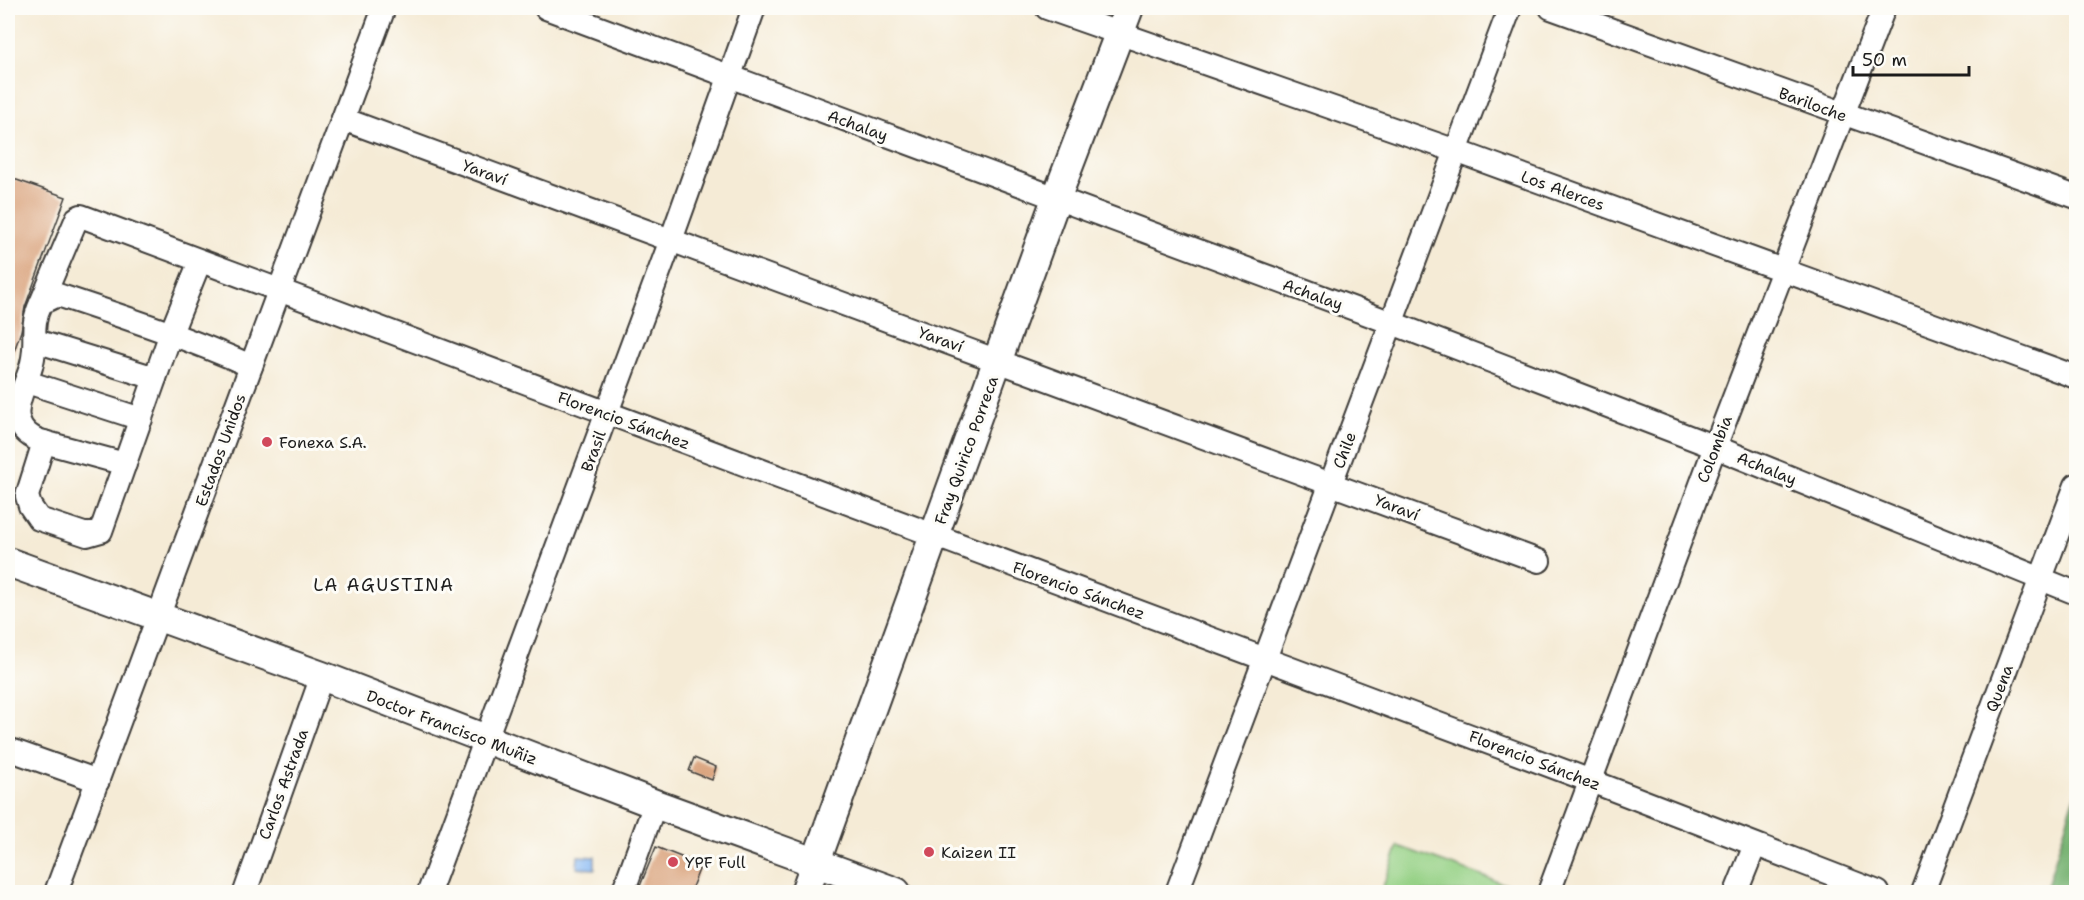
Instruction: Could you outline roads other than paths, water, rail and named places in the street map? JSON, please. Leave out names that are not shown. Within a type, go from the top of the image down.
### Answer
[{"type":"main road","name":"Fray Quirico Porreca","points":[[805,892],[1056,199],[1129,8]]},
{"type":"main road","name":"Doctor Francisco Muñiz","points":[[8,562],[322,676],[655,804],[896,892]]},
{"type":"street","name":"Estados Unidos","points":[[56,892],[384,8]]},
{"type":"street","name":"Achalay","points":[[546,8],[1392,323],[1715,447],[2076,592]]},
{"type":"street","name":"Brasil","points":[[429,892],[671,240],[754,8]]},
{"type":"street","name":"Los Alerces","points":[[1047,8],[1456,151],[1782,272],[2076,377]]},
{"type":"street","name":"Chile","points":[[1176,892],[1266,659],[1510,8]]},
{"type":"street","name":"Bariloche","points":[[1551,8],[1842,115],[2076,197]]},
{"type":"street","name":"Colombia","points":[[1549,892],[1715,447],[1884,8]]},
{"type":"street","name":"Yaraví","points":[[343,119],[1539,561]]},
{"type":"street","name":"Florencio Sánchez","points":[[41,303],[76,218],[81,216],[1591,781],[1878,892]]},
{"type":"street","points":[[44,442],[27,496],[30,506],[39,519],[87,535],[101,531],[171,333],[200,261]]},
{"type":"street","points":[[125,464],[33,439],[18,420],[17,411],[27,382],[36,341],[33,320],[41,303],[58,296],[171,333],[251,366]]},
{"type":"street","points":[[36,341],[155,378]]},
{"type":"street","points":[[27,382],[141,419]]},
{"type":"street","name":"Quena","points":[[1923,892],[2076,485]]},
{"type":"street","name":"Carlos Astrada","points":[[245,892],[322,676]]},
{"type":"street","points":[[8,749],[98,781]]},
{"type":"street","points":[[623,892],[655,804]]},
{"type":"street","points":[[1736,892],[1755,845]]},
{"type":"water","points":[[578,856],[595,857],[595,869],[577,868]]},
{"type":"place","name":"Fonexa S.A.","points":[[267,442]]},
{"type":"place","name":"Kaizen II","points":[[929,852]]},
{"type":"place","name":"YPF Full","points":[[673,862]]},
{"type":"district","name":"LA AGUSTINA","points":[[384,585]]}]
